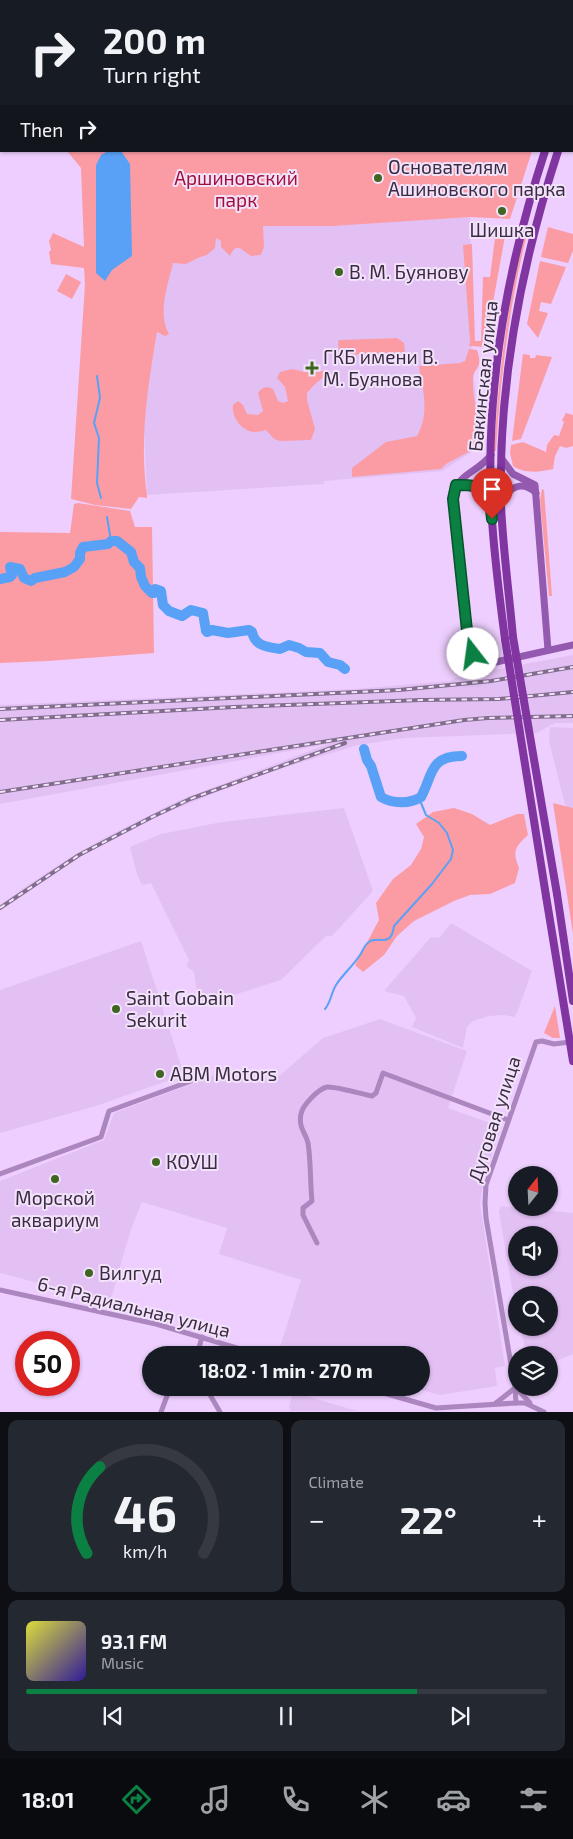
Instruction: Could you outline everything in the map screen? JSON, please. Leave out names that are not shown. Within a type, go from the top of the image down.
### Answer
[{"type":"main road","name":"Бакинская улица","points":[[545,152],[524,219],[506,298],[493,396],[491,502],[496,569],[505,639],[573,1061]]},
{"type":"main road","name":"Бакинская улица","points":[[558,152],[534,226],[518,308],[505,396],[501,504],[513,637],[557,894],[573,1001]]},
{"type":"main road","points":[[491,455],[481,465],[460,480],[456,485],[453,499],[468,640],[473,654],[486,662],[496,662],[573,645]]},
{"type":"main road","points":[[502,459],[513,474],[535,485],[548,650]]},
{"type":"main road","points":[[456,485],[473,484],[479,486],[491,502]]},
{"type":"main road","points":[[501,504],[508,491],[516,487],[530,489],[536,494]]},
{"type":"street","name":"Дуговая улица","points":[[508,1347],[486,1218],[486,1185],[536,1042],[542,1041],[554,1044],[570,1042]]},
{"type":"street","points":[[0,1174],[101,1137],[109,1111],[191,1081],[200,1073]]},
{"type":"street","points":[[317,1243],[303,1215],[303,1208],[312,1201],[308,1141],[302,1131],[300,1121],[304,1106],[321,1089],[329,1087],[372,1096],[376,1093],[383,1073],[508,1120]]},
{"type":"street","name":"6-я Радиальная улица","points":[[0,1290],[156,1324],[232,1346]]},
{"type":"street","points":[[200,1346],[202,1337]]},
{"type":"street","points":[[495,1403],[508,1393]]},
{"type":"street","points":[[161,1412],[167,1396]]},
{"type":"street","points":[[211,1396],[220,1412]]},
{"type":"street","points":[[394,1396],[436,1408],[516,1402],[534,1406]]},
{"type":"street","name":"Дуговая улица","points":[[516,1396],[516,1402]]},
{"type":"street","points":[[523,1396],[544,1412]]},
{"type":"shaded area","name":"ГКБ имени В. М. Буянова","points":[[470,217],[473,340],[471,352],[480,435],[478,448],[442,471],[324,481],[324,484],[147,495],[144,431],[148,384],[173,237],[238,225]]},
{"type":"shaded area","points":[[573,655],[573,723],[555,723],[537,733],[405,738],[358,745],[283,768],[242,782],[151,819],[72,861],[0,911],[0,905],[22,889],[104,838],[178,801],[328,744],[0,804],[0,705],[355,689],[450,681],[457,677]]},
{"type":"shaded area","points":[[550,727],[573,728],[573,808],[566,807],[564,801],[549,741]]},
{"type":"shaded area","points":[[344,808],[373,891],[332,936],[326,936],[281,980],[199,1006],[194,972],[186,966],[189,960],[151,883],[142,885],[130,847],[161,834],[222,822]]},
{"type":"shaded area","points":[[451,923],[532,971],[514,1017],[504,1015],[489,1016],[473,1021],[467,1027],[463,1048],[412,1027],[416,1018],[404,996],[384,991],[431,937],[439,938]]},
{"type":"shaded area","points":[[141,941],[184,1075],[96,1106],[0,1133],[0,990]]},
{"type":"shaded area","points":[[380,1019],[467,1051],[448,1108],[501,1127],[484,1178],[480,1204],[505,1366],[495,1368],[497,1386],[440,1395],[430,1392],[430,1346],[280,1346],[301,1280],[219,1254],[227,1228],[142,1202],[131,1229],[110,1302],[0,1273],[0,1181],[104,1140],[114,1113],[213,1076],[238,1076],[243,1080],[278,1077],[323,1038]]},
{"type":"shaded area","points":[[501,1206],[508,1207],[508,1216],[558,1216],[558,1212],[573,1213],[573,1354],[558,1360],[558,1346],[525,1346],[522,1336],[558,1336],[558,1286],[512,1286],[510,1276],[558,1276],[558,1226],[508,1226],[508,1264],[499,1212]]},
{"type":"shaded area","points":[[292,1396],[306,1396],[357,1411],[291,1411],[289,1407]]},
{"type":"green space","name":"Аршиновский парк","points":[[68,152],[532,152],[510,219],[470,217],[332,226],[263,226],[264,247],[261,255],[251,256],[242,249],[237,248],[230,256],[221,247],[221,241],[216,238],[215,248],[207,255],[186,264],[173,263],[166,290],[164,308],[164,317],[169,334],[165,336],[157,332],[148,393],[144,434],[147,498],[139,497],[131,509],[95,505],[71,499],[85,284],[84,268],[51,264],[49,241],[53,233],[84,247],[81,168]]},
{"type":"green space","points":[[548,227],[573,234],[573,251],[568,263],[541,257]]},
{"type":"green space","points":[[486,233],[505,236],[485,347],[469,346],[463,245],[472,244],[475,341],[481,341],[483,277],[490,277],[495,238],[486,236]]},
{"type":"green space","points":[[523,237],[526,238],[510,317],[500,397],[496,451],[494,451],[504,344],[512,290]]},
{"type":"green space","points":[[540,261],[566,267],[551,304],[541,302],[539,311],[548,313],[538,338],[527,324]]},
{"type":"green space","points":[[66,274],[81,282],[72,299],[57,291]]},
{"type":"green space","points":[[397,338],[404,343],[405,352],[341,355],[339,353],[338,341],[340,340]]},
{"type":"green space","points":[[469,349],[477,350],[479,356],[479,365],[473,375],[478,422],[476,448],[446,464],[441,469],[352,477],[352,468],[386,442],[417,436],[421,427],[424,410],[424,393],[419,366],[460,363],[465,361]]},
{"type":"green space","points":[[523,354],[530,355],[530,358],[535,358],[536,355],[552,357],[521,439],[512,441]]},
{"type":"green space","points":[[292,369],[310,373],[328,370],[330,372],[307,393],[307,400],[315,429],[311,440],[280,441],[274,439],[266,430],[250,431],[238,423],[233,405],[238,401],[243,405],[247,414],[258,415],[263,411],[258,393],[263,388],[273,389],[278,401],[283,403],[288,401],[285,387],[277,378],[280,372]]},
{"type":"green space","points":[[566,413],[573,415],[573,446],[566,448],[560,446],[555,456],[553,469],[528,471],[513,466],[510,453],[511,445],[523,442],[546,452],[547,445],[554,435],[559,436],[564,422],[562,420]]},
{"type":"green space","points":[[542,489],[544,490],[552,596],[549,596],[540,500]]},
{"type":"green space","points":[[74,504],[130,511],[135,527],[152,527],[154,653],[0,663],[0,532],[70,533]]},
{"type":"green space","points":[[553,803],[573,808],[573,934]]},
{"type":"green space","points":[[454,808],[472,814],[490,825],[517,814],[524,814],[528,835],[520,843],[515,853],[519,868],[515,883],[490,894],[470,895],[454,901],[414,921],[397,936],[384,955],[363,972],[355,965],[379,920],[376,903],[393,879],[411,865],[421,849],[424,837],[416,824],[433,812]]},
{"type":"green space","points":[[555,1006],[560,1038],[553,1038],[544,1033]]},
{"type":"water","points":[[106,152],[122,152],[130,164],[132,256],[112,270],[105,281],[96,273],[96,165],[101,155]]},
{"type":"waterway","points":[[97,376],[100,398],[94,423],[99,438],[97,483],[101,498]]},
{"type":"waterway","points":[[107,517],[111,541]]},
{"type":"waterway","points":[[0,579],[12,575],[10,567],[20,569],[24,578],[31,581],[35,578],[65,572],[74,567],[80,559],[83,547],[117,541],[131,552],[134,562],[140,568],[145,586],[152,593],[154,593],[155,589],[161,591],[163,605],[169,611],[182,616],[191,610],[203,613],[207,632],[212,630],[228,633],[249,630],[262,645],[280,649],[289,645],[306,652],[320,653],[328,662],[340,665],[345,669]]},
{"type":"waterway","points":[[364,749],[381,797],[396,802],[407,802],[421,797],[438,763],[443,759],[462,756]]},
{"type":"waterway","points":[[325,1009],[336,985],[366,945],[373,940],[384,940],[390,937],[394,926],[432,884],[451,859],[453,850],[447,833],[439,823],[426,815],[419,798]]},
{"type":"railway","points":[[0,709],[399,690],[491,681],[573,667]]},
{"type":"railway","points":[[0,720],[234,707],[499,699],[573,692]]},
{"type":"railway","points":[[0,792],[464,720],[573,716]]},
{"type":"railway","points":[[0,908],[79,855],[152,817],[190,799],[345,743]]},
{"type":"place","name":"Основателям Ашиновского парка","points":[[378,178]]},
{"type":"place","name":"Шишка","points":[[502,211]]},
{"type":"place","name":"В. М. Буянову","points":[[339,272]]},
{"type":"place","name":"ГКБ имени В. М. Буянова","points":[[312,368]]},
{"type":"place","name":"Saint Gobain Sekurit","points":[[116,1009]]},
{"type":"place","name":"ABM Motors","points":[[160,1074]]},
{"type":"place","name":"КОУШ","points":[[156,1162]]},
{"type":"place","name":"Морской аквариум","points":[[55,1179]]},
{"type":"place","name":"Вилгуд","points":[[89,1273]]},
{"type":"route","points":[[473,654],[468,640],[453,499],[456,485],[473,484],[484,490],[491,502],[492,519]]}]
